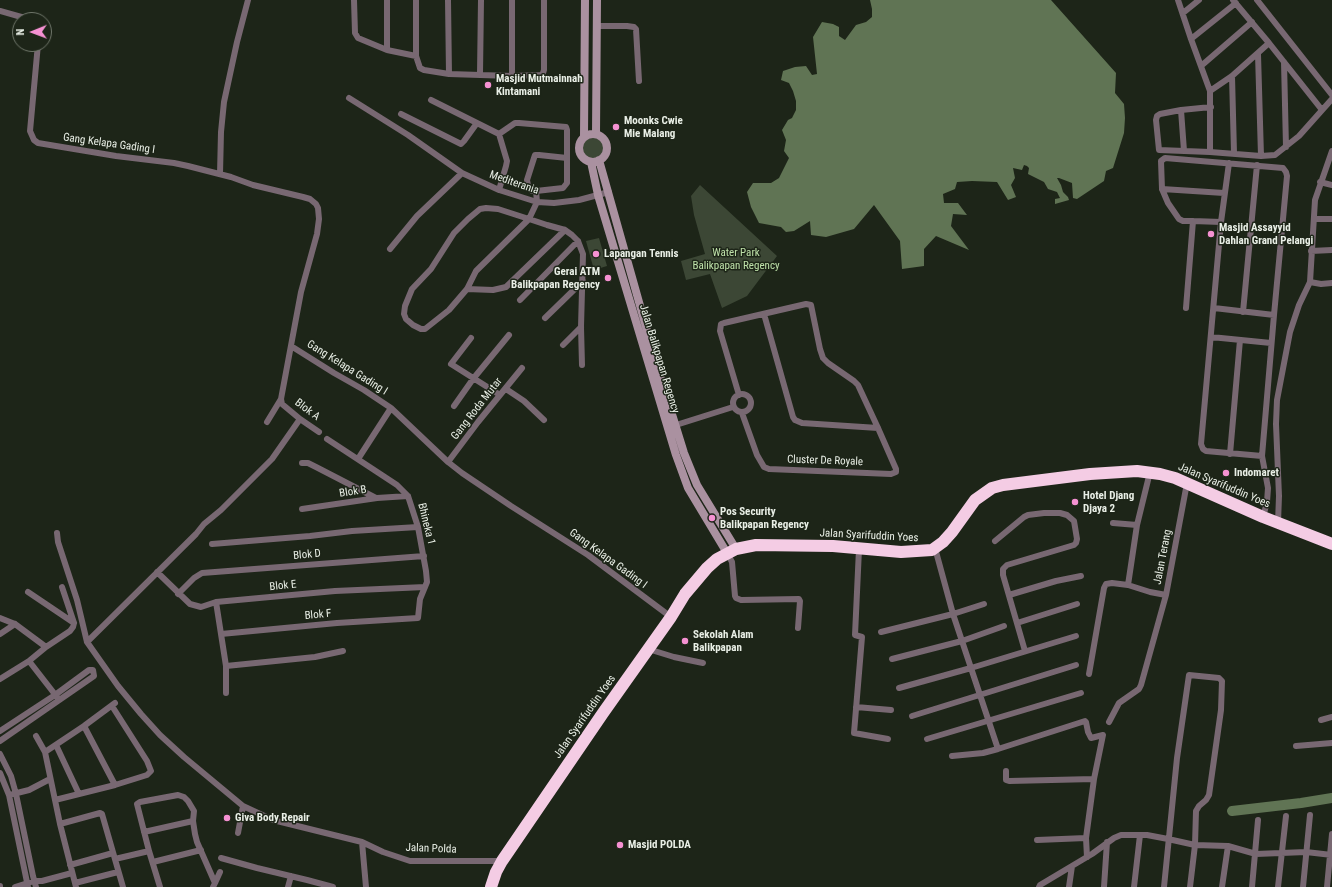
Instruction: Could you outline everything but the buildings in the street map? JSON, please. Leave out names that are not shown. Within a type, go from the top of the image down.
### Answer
[{"type":"highway","name":"Jalan Syarifuddin Yoes","points":[[491,887],[496,872],[502,861],[671,617],[685,594],[707,568],[717,559],[732,551],[756,545],[833,546],[901,552],[920,552],[932,550],[952,532],[975,500],[992,488],[1007,484],[1090,474],[1137,471],[1150,472],[1175,478],[1278,523],[1332,544]]},
{"type":"street","points":[[220,174],[221,132],[224,102],[236,42],[248,0]]},
{"type":"street","points":[[354,0],[356,36],[358,38],[387,50],[416,56]]},
{"type":"street","points":[[386,0],[387,50]]},
{"type":"street","points":[[416,0],[416,56],[420,68],[449,74],[512,76],[541,75],[544,70],[544,0]]},
{"type":"street","points":[[448,0],[449,74]]},
{"type":"street","points":[[480,74],[481,0]]},
{"type":"street","points":[[512,0],[512,76]]},
{"type":"street","name":"Jalan Balikpapan Regency","points":[[585,0],[584,136],[580,142],[579,149],[581,156],[584,159],[595,161]]},
{"type":"street","points":[[596,134],[597,0]]},
{"type":"street","points":[[1178,0],[1210,91],[1210,152]]},
{"type":"street","points":[[1183,13],[1199,0]]},
{"type":"street","points":[[1257,0],[1332,95]]},
{"type":"street","points":[[1191,39],[1234,1],[1322,110]]},
{"type":"street","points":[[0,11],[12,14]]},
{"type":"street","points":[[1201,66],[1252,22]]},
{"type":"street","points":[[597,26],[627,26],[634,27],[636,29],[639,81]]},
{"type":"street","points":[[1210,91],[1232,76],[1269,43]]},
{"type":"street","name":"Gang Kelapa Gading I","points":[[37,52],[30,131],[34,140],[38,143],[116,156],[174,163],[310,199],[316,204],[319,219],[317,234],[301,292],[291,346],[391,408],[448,462],[473,481],[588,555],[671,617]]},
{"type":"street","points":[[1258,54],[1261,156]]},
{"type":"street","points":[[1284,62],[1286,147]]},
{"type":"street","points":[[1232,76],[1234,153]]},
{"type":"street","name":"Mediterania","points":[[348,98],[408,135],[462,172],[499,190],[537,202],[554,203],[609,192]]},
{"type":"street","points":[[1211,107],[1181,110],[1160,114],[1157,116],[1159,150],[1234,153],[1261,156],[1275,155],[1299,136],[1332,99]]},
{"type":"street","points":[[431,100],[499,134],[507,161],[499,190]]},
{"type":"street","points":[[1181,110],[1184,151]]},
{"type":"street","points":[[401,114],[461,144],[477,123]]},
{"type":"street","points":[[499,134],[515,123],[566,127],[567,130],[567,158],[567,184],[563,188],[532,191],[527,180],[536,155],[567,158]]},
{"type":"street","points":[[584,136],[592,133],[604,138],[607,146],[605,154],[595,161]]},
{"type":"street","points":[[1278,523],[1279,496],[1276,424],[1277,400],[1290,332],[1310,282],[1315,200],[1332,151]]},
{"type":"street","points":[[1221,222],[1183,221],[1180,219],[1168,203],[1162,189],[1161,161],[1165,158],[1257,165],[1283,168],[1286,172],[1287,176],[1262,456],[1268,488],[1264,517]]},
{"type":"street","name":"Jalan Balikpapan Regency","points":[[595,161],[609,192],[654,367]]},
{"type":"street","name":"Jalan Balikpapan Regency","points":[[595,161],[598,195],[668,413],[675,453],[688,488],[732,551]]},
{"type":"street","points":[[1229,163],[1221,222],[1201,444],[1202,449],[1206,451],[1262,456]]},
{"type":"street","points":[[1243,312],[1257,165]]},
{"type":"street","points":[[390,249],[417,216],[462,172]]},
{"type":"street","points":[[1320,182],[1332,185]]},
{"type":"street","points":[[1162,189],[1224,193]]},
{"type":"street","points":[[536,191],[537,202],[529,219],[476,271],[467,289],[449,310],[425,329],[421,329],[413,325],[406,319],[404,314],[405,306],[412,289],[431,269],[448,241],[468,219],[480,210],[486,208],[498,209],[529,219],[565,230],[578,241],[583,254],[582,365]]},
{"type":"street","points":[[1314,219],[1332,219]]},
{"type":"street","points":[[1186,308],[1193,221]]},
{"type":"street","points":[[467,289],[493,290],[506,287],[565,230]]},
{"type":"street","points":[[520,300],[578,241]]},
{"type":"street","points":[[1311,251],[1332,250]]},
{"type":"street","points":[[545,318],[583,281]]},
{"type":"street","points":[[1310,282],[1321,284],[1332,283]]},
{"type":"street","name":"Cluster De Royale","points":[[739,395],[720,328],[721,324],[806,304],[811,305],[820,349],[824,358],[828,363],[858,385],[896,469],[896,472],[894,474],[768,469],[764,467],[757,455],[742,413]]},
{"type":"street","points":[[1214,308],[1274,315]]},
{"type":"street","points":[[764,314],[795,420],[802,423],[878,428]]},
{"type":"street","points":[[563,345],[582,326]]},
{"type":"street","points":[[454,406],[473,379],[509,335]]},
{"type":"street","points":[[1211,337],[1271,343]]},
{"type":"street","points":[[470,338],[451,364],[500,395]]},
{"type":"street","points":[[1230,454],[1240,340]]},
{"type":"street","points":[[267,422],[282,402],[291,346]]},
{"type":"street","name":"Gang Roda Mutar","points":[[448,462],[522,368]]},
{"type":"street","points":[[506,389],[524,401],[544,420]]},
{"type":"street","points":[[739,395],[744,395],[751,402],[747,411],[742,413],[733,407],[734,399],[739,395]]},
{"type":"street","name":"Blok A","points":[[282,402],[300,419],[319,432]]},
{"type":"street","points":[[676,425],[733,407]]},
{"type":"street","points":[[358,459],[391,408]]},
{"type":"street","name":"Jalan Balikpapan Regency","points":[[668,413],[676,425],[683,450],[697,485],[732,551]]},
{"type":"street","points":[[87,642],[196,534],[207,521],[221,510],[272,459],[300,419]]},
{"type":"street","name":"Bhineka 1","points":[[327,438],[397,484],[408,496],[418,527],[424,556],[427,582],[420,599],[418,618]]},
{"type":"street","points":[[675,453],[683,450]]},
{"type":"street","points":[[302,462],[308,463],[377,498]]},
{"type":"street","points":[[1128,585],[1137,525],[1150,472]]},
{"type":"street","name":"Jalan Terang","points":[[1089,674],[1104,588],[1106,584],[1128,585],[1166,595],[1187,483]]},
{"type":"street","name":"Blok B","points":[[302,509],[377,498],[408,496]]},
{"type":"street","points":[[995,541],[1028,515],[1044,513],[1060,514],[1067,515],[1074,521],[1077,539],[1074,545],[1007,565],[1004,569],[1003,575],[1025,651]]},
{"type":"street","points":[[1113,523],[1137,525]]},
{"type":"street","points":[[212,544],[352,531],[418,527]]},
{"type":"street","points":[[57,533],[58,542],[77,600],[87,642]]},
{"type":"street","points":[[859,548],[855,635],[862,637],[854,734],[888,738]]},
{"type":"street","points":[[935,548],[962,641],[998,749]]},
{"type":"street","points":[[732,551],[736,598],[741,600],[799,599],[798,628]]},
{"type":"street","name":"Blok D","points":[[178,594],[194,578],[202,573],[424,556]]},
{"type":"street","name":"Blok E","points":[[157,572],[190,604],[201,606],[216,602],[335,591],[425,587]]},
{"type":"street","points":[[1009,596],[1056,581],[1081,576]]},
{"type":"street","points":[[0,679],[29,661],[46,646],[70,631],[73,627],[74,623],[62,587]]},
{"type":"street","points":[[28,592],[74,623]]},
{"type":"street","points":[[1109,722],[1119,703],[1138,690],[1141,685],[1166,595]]},
{"type":"street","points":[[216,602],[226,666],[226,693]]},
{"type":"street","points":[[881,632],[954,614],[984,604]]},
{"type":"street","points":[[1017,623],[1077,604]]},
{"type":"street","points":[[0,618],[15,624],[46,646]]},
{"type":"street","name":"Blok F","points":[[221,634],[337,623],[418,618]]},
{"type":"street","points":[[0,634],[15,624]]},
{"type":"street","points":[[892,659],[962,641],[1004,626]]},
{"type":"street","points":[[900,688],[972,668],[1076,636]]},
{"type":"street","name":"Jalan Polda","points":[[87,642],[118,686],[160,736],[242,806],[273,820],[362,842],[383,852],[410,861],[502,861]]},
{"type":"street","points":[[648,649],[674,657],[703,663]]},
{"type":"street","points":[[226,666],[315,657],[344,651]]},
{"type":"street","points":[[29,661],[59,700]]},
{"type":"street","points":[[912,716],[1029,679],[1076,666]]},
{"type":"street","points":[[0,731],[55,695],[89,670],[93,670],[94,676],[0,741]]},
{"type":"street","points":[[1164,887],[1176,758],[1189,675],[1219,678],[1222,682],[1221,710],[1209,795],[1206,800],[1198,806],[1196,811],[1195,846],[1190,887]]},
{"type":"street","points":[[927,738],[1081,693]]},
{"type":"street","points":[[45,752],[114,704],[147,761],[151,771],[147,775],[115,785],[55,800]]},
{"type":"street","points":[[856,707],[891,710]]},
{"type":"street","points":[[1320,720],[1332,717]]},
{"type":"street","points":[[952,756],[983,753],[1086,721],[1091,738],[1103,735],[1094,779],[1086,838],[1087,857]]},
{"type":"street","points":[[84,726],[115,785]]},
{"type":"street","points":[[36,736],[45,752],[60,824],[75,885],[118,872]]},
{"type":"street","points":[[1296,746],[1332,743]]},
{"type":"street","points":[[56,745],[79,794]]},
{"type":"street","points":[[0,754],[11,776],[16,794],[35,885]]},
{"type":"street","points":[[1006,771],[1006,780],[1009,781],[1094,779]]},
{"type":"street","points":[[0,774],[9,795],[27,885]]},
{"type":"street","points":[[9,795],[30,790],[50,779]]},
{"type":"street","points":[[160,887],[137,804],[140,802],[178,795],[184,797],[194,811],[193,821],[195,834],[214,885]]},
{"type":"street","points":[[238,833],[242,806]]},
{"type":"street","points":[[60,824],[102,814],[122,887]]},
{"type":"street","points":[[1303,887],[1310,815]]},
{"type":"street","points":[[1278,887],[1286,816]]},
{"type":"street","points":[[1252,887],[1258,820]]},
{"type":"street","points":[[144,832],[193,821]]},
{"type":"street","points":[[14,824],[22,822]]},
{"type":"street","points":[[1327,887],[1332,834]]},
{"type":"street","points":[[1039,887],[1087,857],[1107,842],[1121,835],[1147,835],[1168,838],[1195,846],[1228,846],[1256,854],[1306,852],[1331,855]]},
{"type":"street","points":[[1134,887],[1140,835]]},
{"type":"street","points":[[1038,840],[1086,838]]},
{"type":"street","points":[[362,842],[366,887]]},
{"type":"street","points":[[1104,887],[1107,842]]},
{"type":"street","points":[[1222,887],[1228,846]]},
{"type":"street","points":[[153,862],[201,850]]},
{"type":"street","points":[[70,865],[149,851]]},
{"type":"street","points":[[221,858],[333,887]]},
{"type":"street","points":[[1069,887],[1072,866]]},
{"type":"street","points":[[214,885],[220,872]]},
{"type":"street","points":[[15,887],[35,885],[42,881],[72,873]]},
{"type":"street","points":[[288,887],[291,876]]},
{"type":"green space","points":[[593,138],[601,141],[604,149],[601,157],[593,160],[585,157],[582,149],[585,141]]},
{"type":"green space","name":"Water Park Balikpapan Regency","points":[[700,185],[777,256],[747,296],[722,308],[710,274],[686,280],[681,261],[705,254],[694,215],[691,196]]},
{"type":"green space","name":"Lapangan Tennis","points":[[599,238],[607,266],[594,270],[586,241]]},
{"type":"shaded area","points":[[870,0],[1051,0],[1116,73],[1115,93],[1124,104],[1124,133],[1113,168],[1106,171],[1104,181],[1077,199],[1073,198],[1072,183],[1057,178],[1063,192],[1069,200],[1055,204],[1055,199],[1060,198],[1057,192],[1048,189],[1044,182],[1028,174],[1029,168],[1024,165],[1022,170],[1013,168],[1015,178],[1011,185],[1016,197],[1008,200],[997,182],[957,182],[955,189],[943,194],[944,203],[958,203],[967,215],[953,214],[951,226],[969,250],[936,236],[924,249],[924,266],[902,269],[900,241],[874,205],[854,229],[826,237],[811,235],[810,221],[794,231],[786,232],[781,227],[759,223],[751,207],[747,192],[753,183],[771,183],[779,178],[789,158],[784,151],[786,140],[782,130],[788,120],[792,118],[796,110],[796,101],[789,83],[781,80],[783,71],[795,67],[806,66],[812,75],[817,74],[813,37],[822,22],[839,27],[839,36],[845,40],[856,25],[866,22],[872,17]]},
{"type":"waterway","points":[[1232,811],[1332,798]]},
{"type":"place","name":"Masjid Mutmainnah Kintamani","points":[[488,85]]},
{"type":"place","name":"Moonks Cwie Mie Malang","points":[[616,127]]},
{"type":"place","name":"Masjid Assayyid Dahlan Grand Pelangi","points":[[1211,234]]},
{"type":"place","name":"Lapangan Tennis","points":[[596,254]]},
{"type":"place","name":"Gerai ATM Balikpapan Regency","points":[[608,278]]},
{"type":"place","name":"Indomaret","points":[[1226,473]]},
{"type":"place","name":"Hotel Djang Djaya 2","points":[[1075,502]]},
{"type":"place","name":"Pos Security Balikpapan Regency","points":[[712,518]]},
{"type":"place","name":"Sekolah Alam Balikpapan","points":[[685,641]]},
{"type":"place","name":"Giva Body Repair","points":[[227,818]]},
{"type":"place","name":"Masjid POLDA","points":[[620,845]]}]
